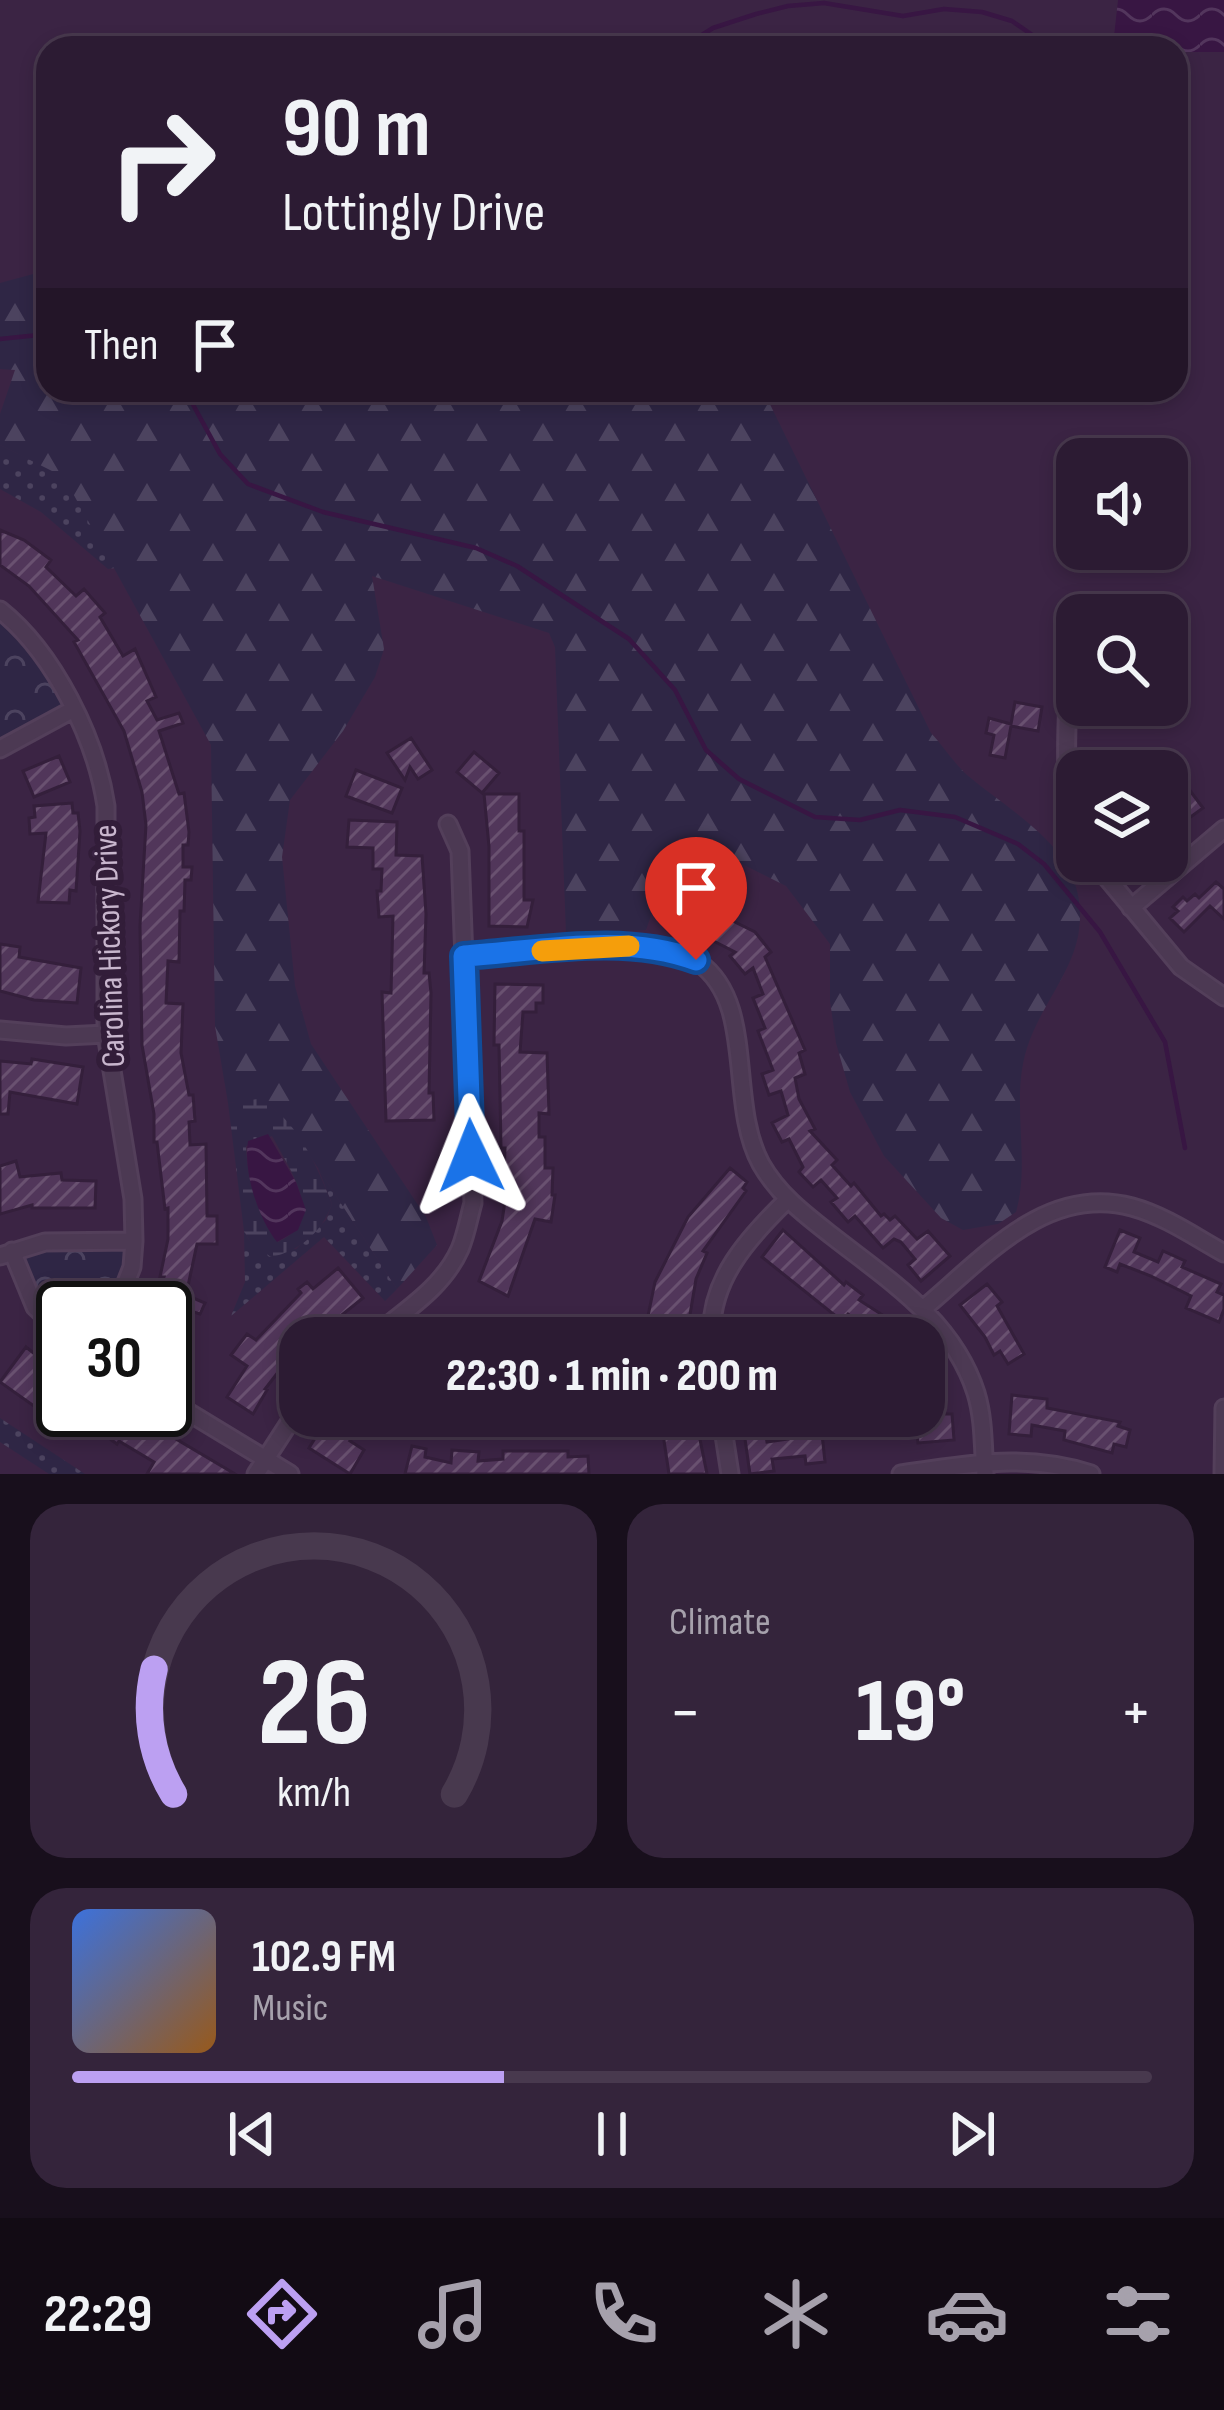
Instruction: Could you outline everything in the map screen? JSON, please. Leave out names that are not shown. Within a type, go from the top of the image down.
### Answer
[{"type":"street","name":"Carolina Hickory Drive","points":[[0,610],[40,650],[100,771],[106,806],[106,1034],[133,1198],[132,1268],[127,1281]]},
{"type":"street","points":[[0,749],[72,710]]},
{"type":"street","points":[[399,1317],[423,1299],[460,1249],[472,1203],[460,851],[448,824]]},
{"type":"street","points":[[1131,908],[1224,829]]},
{"type":"street","points":[[1110,882],[1181,967],[1224,998]]},
{"type":"street","points":[[464,956],[628,946],[658,948],[696,960],[724,991],[734,1013],[740,1099],[761,1163],[787,1200],[924,1308],[955,1349],[975,1390],[985,1468]]},
{"type":"street","points":[[0,1030],[106,1034]]},
{"type":"street","points":[[714,1317],[734,1258],[787,1200]]},
{"type":"street","points":[[924,1308],[1024,1225],[1055,1208],[1097,1201],[1134,1208],[1224,1253]]},
{"type":"street","points":[[36,1307],[6,1254],[45,1241],[134,1241]]},
{"type":"street","points":[[1223,1474],[1224,1408]]},
{"type":"street","points":[[192,1417],[261,1467],[290,1474]]},
{"type":"street","points":[[261,1467],[280,1437]]},
{"type":"street","points":[[725,1437],[730,1474]]},
{"type":"street","points":[[901,1474],[1024,1460],[1091,1474]]},
{"type":"green space","points":[[36,273],[36,402],[769,402],[931,733],[967,775],[1028,822],[1056,851],[1056,882],[1074,882],[1079,903],[1076,945],[1032,1033],[1022,1068],[1022,1172],[1016,1212],[998,1224],[963,1230],[941,1218],[884,1156],[850,1092],[836,1043],[830,944],[786,886],[724,855],[677,841],[646,930],[566,933],[555,647],[549,633],[372,576],[384,649],[375,677],[343,731],[290,800],[282,857],[295,986],[311,1044],[426,1217],[437,1245],[397,1289],[291,1127],[264,1104],[228,1103],[215,1026],[211,745],[64,477],[0,445],[0,414],[15,370],[0,369],[0,283]]},
{"type":"green space","points":[[0,445],[64,476],[115,568],[108,569],[41,512],[0,489]]},
{"type":"green space","points":[[0,610],[72,710],[0,749]]},
{"type":"green space","points":[[258,1099],[284,1118],[312,1159],[332,1204],[316,1231],[282,1254],[271,1257],[251,1243],[244,1231],[228,1103]],"holes":[[[272,1136],[295,1179],[302,1208],[293,1233],[278,1242],[255,1197],[246,1146]]]},
{"type":"green space","points":[[318,1168],[397,1289],[385,1301],[324,1237],[231,1316],[245,1282],[244,1231],[251,1243],[296,1249],[326,1220],[332,1204]]},
{"type":"green space","points":[[134,1241],[123,1281],[36,1281],[36,1302],[12,1251]]},
{"type":"green space","points":[[0,1418],[85,1474],[49,1474],[0,1442]]},
{"type":"water","points":[[1118,0],[1224,0],[1224,52],[1188,52],[1188,36],[1114,36]]},
{"type":"water","points":[[268,1134],[306,1210],[298,1230],[277,1242],[258,1208],[248,1166],[248,1141]]},
{"type":"building","points":[[0,530],[51,560],[46,567],[76,596],[84,589],[105,613],[100,617],[123,656],[135,649],[156,697],[147,701],[157,720],[179,713],[183,723],[159,731],[179,794],[184,793],[189,832],[188,845],[183,845],[183,867],[192,867],[191,880],[185,880],[184,911],[180,911],[179,962],[168,961],[166,1003],[183,1004],[181,1053],[195,1121],[189,1122],[190,1145],[206,1144],[207,1216],[217,1216],[217,1244],[197,1244],[189,1281],[162,1281],[160,1277],[168,1208],[142,1045],[140,926],[146,825],[142,792],[124,731],[74,642],[78,640],[29,586],[0,565]]},
{"type":"building","points":[[1015,702],[1042,707],[1038,731],[1011,726],[1005,758],[990,755],[994,735],[986,733],[989,718],[1011,724]]},
{"type":"building","points":[[411,738],[432,770],[418,779],[410,767],[405,780],[387,753]]},
{"type":"building","points":[[474,752],[499,773],[482,793],[457,772]]},
{"type":"building","points":[[59,756],[70,782],[34,797],[23,771]]},
{"type":"building","points":[[356,770],[402,788],[392,813],[346,796]]},
{"type":"building","points":[[1188,788],[1203,808],[1188,819]]},
{"type":"building","points":[[484,794],[519,794],[524,900],[533,900],[527,927],[489,926]]},
{"type":"building","points":[[72,803],[80,831],[76,891],[70,890],[69,903],[38,902],[46,833],[30,834],[29,818],[35,817],[34,806]]},
{"type":"building","points":[[349,820],[397,822],[396,855],[422,856],[424,973],[429,973],[431,993],[429,1093],[433,1093],[434,1120],[386,1121],[382,992],[391,993],[393,916],[379,917],[377,891],[381,891],[382,869],[373,869],[373,848],[347,847]]},
{"type":"building","points":[[1216,882],[1224,889],[1224,919],[1210,906],[1184,932],[1170,918],[1178,911],[1173,907],[1183,897],[1187,901],[1195,894],[1199,898]]},
{"type":"building","points":[[670,889],[691,895],[690,900],[755,932],[771,952],[765,957],[805,1050],[799,1053],[805,1074],[795,1078],[799,1099],[815,1129],[810,1131],[837,1160],[832,1165],[881,1216],[890,1220],[895,1216],[917,1239],[928,1231],[950,1256],[921,1281],[908,1265],[915,1259],[901,1242],[894,1239],[883,1248],[855,1216],[848,1222],[831,1202],[837,1198],[821,1180],[813,1187],[799,1172],[803,1167],[789,1139],[782,1142],[772,1123],[788,1115],[781,1091],[769,1095],[762,1074],[773,1070],[758,1031],[765,1028],[753,998],[763,994],[753,968],[745,974],[730,956],[735,952],[684,926],[660,922]]},
{"type":"building","points":[[0,944],[20,947],[19,957],[81,968],[77,1003],[34,1000],[0,991]]},
{"type":"building","points":[[495,984],[543,985],[543,1003],[536,1003],[536,1012],[523,1012],[520,1052],[547,1053],[549,1114],[539,1113],[539,1137],[545,1137],[545,1168],[553,1168],[555,1195],[551,1222],[535,1219],[508,1296],[479,1281],[502,1221],[508,1181],[504,1180],[505,1148],[501,1148],[499,1045],[494,1045]]},
{"type":"building","points":[[32,1059],[83,1067],[77,1104],[10,1092],[8,1114],[0,1114],[0,1061],[31,1064]]},
{"type":"building","points":[[16,1161],[20,1177],[61,1173],[62,1180],[96,1181],[95,1208],[32,1205],[0,1214],[0,1166]]},
{"type":"building","points":[[730,1168],[747,1182],[746,1191],[703,1251],[707,1253],[696,1279],[690,1317],[648,1317],[655,1282],[688,1217]]},
{"type":"building","points":[[783,1230],[844,1285],[863,1295],[859,1300],[886,1317],[837,1317],[762,1257]]},
{"type":"building","points":[[1120,1230],[1140,1238],[1134,1252],[1158,1262],[1163,1251],[1185,1261],[1182,1267],[1221,1284],[1217,1292],[1224,1295],[1224,1309],[1219,1322],[1186,1308],[1191,1296],[1151,1276],[1120,1264],[1117,1272],[1105,1267]]},
{"type":"building","points":[[338,1268],[363,1298],[339,1317],[279,1317],[279,1371],[253,1414],[227,1397],[247,1366],[231,1355],[247,1334],[256,1340],[301,1293],[298,1289],[307,1282],[313,1289]]},
{"type":"building","points":[[987,1284],[1002,1302],[997,1306],[1024,1354],[1008,1364],[1000,1351],[994,1355],[960,1305]]},
{"type":"building","points":[[192,1298],[205,1303],[200,1314],[194,1312],[192,1317]]},
{"type":"building","points":[[26,1347],[36,1355],[36,1407],[0,1382]]},
{"type":"building","points":[[1012,1395],[1047,1399],[1047,1408],[1120,1422],[1118,1426],[1130,1430],[1126,1447],[1114,1444],[1112,1453],[1064,1440],[1065,1431],[1032,1425],[1031,1436],[1009,1434]]},
{"type":"building","points":[[945,1414],[952,1414],[954,1440],[918,1443],[917,1437],[945,1437]]},
{"type":"building","points":[[108,1437],[173,1437],[235,1474],[147,1474],[154,1462]]},
{"type":"building","points":[[316,1437],[353,1437],[350,1441],[364,1450],[350,1474],[309,1448]]},
{"type":"building","points":[[663,1437],[699,1437],[707,1474],[669,1474]]},
{"type":"building","points":[[745,1437],[766,1437],[767,1442],[822,1437],[825,1462],[806,1464],[805,1456],[772,1459],[774,1471],[750,1474]]},
{"type":"building","points":[[412,1446],[426,1449],[425,1457],[451,1463],[452,1450],[479,1452],[478,1461],[503,1459],[503,1451],[568,1451],[568,1457],[588,1456],[589,1474],[405,1474]]},
{"type":"waterway","points":[[700,36],[756,14],[824,3],[903,16],[944,9],[982,12],[1012,21],[1034,36]]},
{"type":"waterway","points":[[0,339],[36,335]]},
{"type":"waterway","points":[[192,402],[220,454],[248,484],[323,512],[476,548],[517,566],[629,639],[675,690],[706,750],[739,779],[815,817],[860,820],[900,810],[955,817],[1018,844],[1044,864],[1100,932],[1165,1042],[1185,1148]]},
{"type":"slow traffic","points":[[542,951],[629,946]]},
{"type":"route","points":[[471,1156],[464,956],[628,946],[658,948],[696,960]]}]
